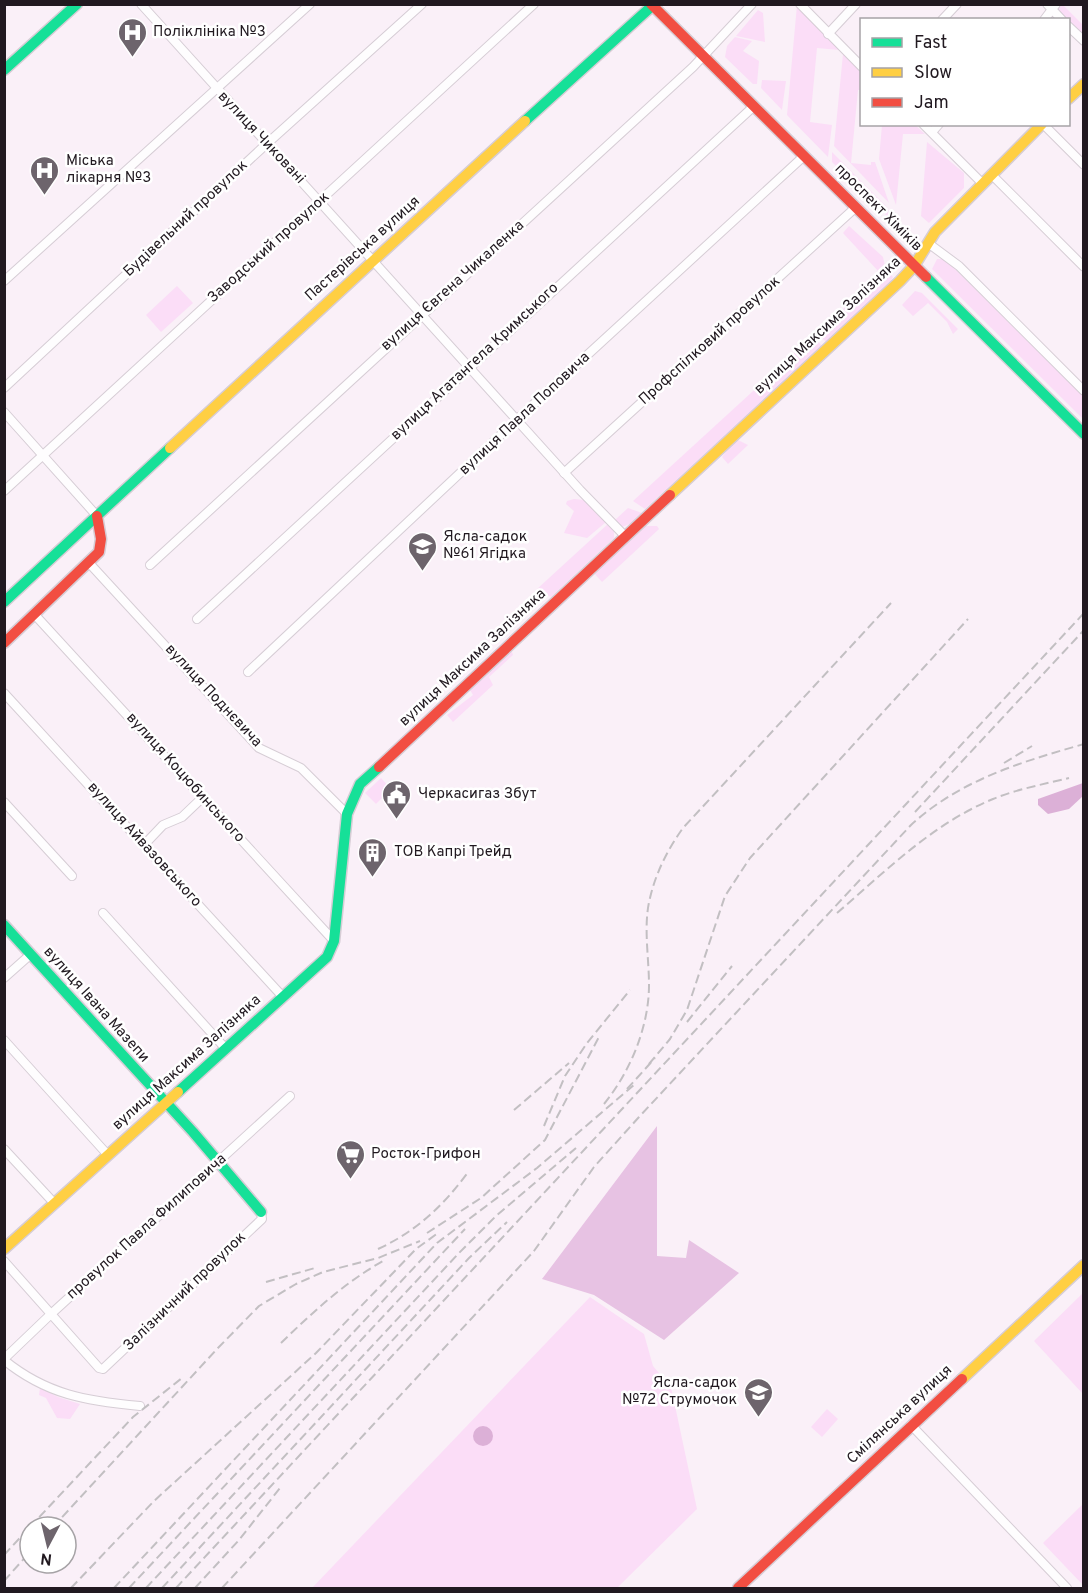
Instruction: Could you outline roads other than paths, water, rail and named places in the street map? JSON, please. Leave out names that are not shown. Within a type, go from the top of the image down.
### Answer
[{"type":"main road","points":[[4,70],[76,4]]},
{"type":"main road","name":"проспект Хіміків","points":[[651,5],[1083,434]]},
{"type":"main road","name":"Пастерівська вулиця","points":[[4,602],[651,5]]},
{"type":"main road","points":[[1070,97],[1083,84]]},
{"type":"main road","name":"вулиця Максима Залізняка","points":[[4,1249],[327,957],[334,941],[347,814],[360,784],[914,266],[935,232],[1041,126]]},
{"type":"main road","points":[[4,643],[90,564],[101,548],[97,516]]},
{"type":"main road","name":"вулиця Івана Мазепи","points":[[4,925],[261,1212]]},
{"type":"main road","name":"Смілянська вулиця","points":[[738,1588],[1083,1264]]},
{"type":"street","name":"вулиця Чиковані","points":[[141,4],[216,90],[423,314],[564,473],[625,536]]},
{"type":"street","points":[[4,281],[309,4]]},
{"type":"street","name":"Будівельний провулок","points":[[4,388],[423,4]]},
{"type":"street","name":"Заводський провулок","points":[[4,491],[534,4]]},
{"type":"street","name":"вулиця Євгена Чикаленка","points":[[150,565],[703,57],[752,4]]},
{"type":"street","points":[[800,4],[860,66]]},
{"type":"street","points":[[828,34],[856,4]]},
{"type":"street","points":[[944,18],[957,4]]},
{"type":"street","points":[[1051,6],[1060,18]]},
{"type":"street","points":[[1070,28],[1083,41]]},
{"type":"street","name":"вулиця Агатангела Кримського","points":[[197,619],[753,107]]},
{"type":"street","points":[[925,126],[983,184]]},
{"type":"street","points":[[932,132],[937,126]]},
{"type":"street","points":[[1045,126],[1083,165]]},
{"type":"street","name":"вулиця Павла Поповича","points":[[248,672],[804,156]]},
{"type":"street","points":[[991,174],[1083,267]]},
{"type":"street","name":"Профспілковий провулок","points":[[564,473],[855,208]]},
{"type":"street","name":"проспект Хіміків","points":[[928,243],[958,266],[1083,391]]},
{"type":"street","points":[[4,412],[97,516]]},
{"type":"street","name":"вулиця Поднєвича","points":[[90,564],[259,748],[300,768],[347,814]]},
{"type":"street","name":"вулиця Коцюбинського","points":[[35,615],[334,941]]},
{"type":"street","name":"вулиця Айвазовського","points":[[4,693],[283,997]]},
{"type":"street","points":[[144,845],[163,825],[182,817],[202,798]]},
{"type":"street","points":[[4,802],[72,876]]},
{"type":"street","points":[[103,913],[226,1049]]},
{"type":"street","points":[[4,978],[31,954]]},
{"type":"street","points":[[4,1040],[107,1154]]},
{"type":"street","name":"провулок Павла Филиповича","points":[[4,1360],[51,1314],[290,1096]]},
{"type":"street","points":[[4,1149],[54,1203]]},
{"type":"street","name":"Залізничний провулок","points":[[51,1314],[99,1368],[103,1369],[262,1219],[261,1212]]},
{"type":"street","points":[[4,1262],[51,1314]]},
{"type":"street","points":[[4,1360],[17,1371],[63,1395],[140,1406]]},
{"type":"street","points":[[911,1425],[1067,1588]]},
{"type":"railway","points":[[604,1104],[622,1078],[642,1033],[649,985],[648,908],[659,870],[668,853],[683,828],[891,603]]},
{"type":"railway","points":[[176,1588],[1084,613]]},
{"type":"railway","points":[[649,1064],[670,1039],[687,1010],[725,896],[750,858],[968,619]]},
{"type":"railway","points":[[915,812],[1084,630]]},
{"type":"railway","points":[[222,1588],[534,1251],[594,1167],[639,1117],[911,825],[950,796],[992,774],[1084,744]]},
{"type":"railway","points":[[1004,763],[1032,746]]},
{"type":"railway","points":[[837,913],[910,850],[950,821],[1002,795],[1069,778]]},
{"type":"railway","points":[[687,1022],[732,966]]},
{"type":"railway","points":[[544,1126],[565,1076],[587,1043],[630,990]]},
{"type":"railway","points":[[427,1233],[481,1198],[545,1140],[600,1035]]},
{"type":"railway","points":[[627,1089],[655,1058]]},
{"type":"railway","points":[[514,1110],[569,1063]]},
{"type":"railway","points":[[114,1588],[437,1243],[537,1168],[635,1084]]},
{"type":"railway","points":[[146,1588],[459,1253],[496,1216],[576,1148]]},
{"type":"railway","points":[[378,1249],[405,1234],[429,1216],[469,1171]]},
{"type":"railway","points":[[162,1588],[469,1258],[507,1222]]},
{"type":"railway","points":[[129,1588],[465,1229]]},
{"type":"railway","points":[[71,1588],[154,1501],[316,1353],[416,1249],[438,1233]]},
{"type":"railway","points":[[64,1515],[259,1306],[296,1284],[323,1272],[378,1258],[420,1241]]},
{"type":"railway","points":[[281,1343],[342,1288],[383,1261]]},
{"type":"railway","points":[[266,1282],[315,1268]]},
{"type":"railway","points":[[41,1515],[133,1417],[182,1378]]},
{"type":"railway","points":[[195,1588],[239,1540],[280,1488]]},
{"type":"railway","points":[[4,1555],[18,1540]]},
{"type":"railway","points":[[4,1581],[18,1565]]},
{"type":"place","name":"Поліклініка №3","points":[[132,58]]},
{"type":"place","name":"Міська лікарня №3","points":[[45,196]]},
{"type":"place","name":"Ясла-садок №61 Ягідка","points":[[422,572]]},
{"type":"place","name":"Черкасигаз Збут","points":[[397,820]]},
{"type":"place","name":"ТОВ Капрі Трейд","points":[[373,878]]},
{"type":"place","name":"Росток-Грифон","points":[[350,1180]]},
{"type":"place","name":"Ясла-садок №72 Струмочок","points":[[758,1418]]}]
